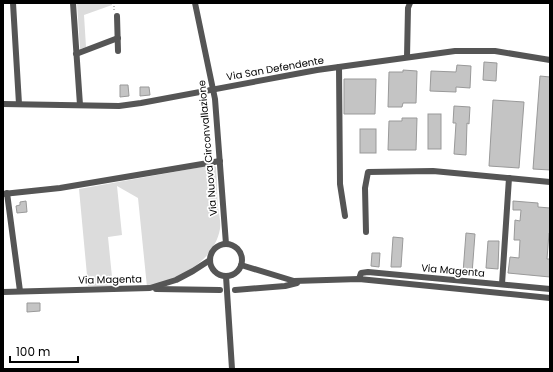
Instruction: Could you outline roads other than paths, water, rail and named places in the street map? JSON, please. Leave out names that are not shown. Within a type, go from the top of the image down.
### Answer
[{"type":"street","points":[[13,3],[19,104]]},
{"type":"street","points":[[73,3],[80,105]]},
{"type":"street","name":"Via Nuova Circonvallazione","points":[[195,3],[214,89],[226,244]]},
{"type":"street","points":[[407,57],[408,8],[410,3]]},
{"type":"street","points":[[117,16],[118,51]]},
{"type":"street","points":[[76,54],[118,38]]},
{"type":"street","name":"Via San Defendente","points":[[3,104],[119,106],[338,67],[455,51],[494,51],[550,60]]},
{"type":"street","points":[[338,67],[340,184],[344,216]]},
{"type":"street","points":[[20,291],[5,193],[60,188],[220,161]]},
{"type":"street","points":[[366,232],[365,188],[368,172],[433,171],[550,182]]},
{"type":"street","points":[[502,284],[509,178]]},
{"type":"street","points":[[226,244],[235,247],[239,251],[242,260],[241,265],[235,273],[226,276],[217,273],[211,265],[210,260],[213,251],[217,247],[226,244]]},
{"type":"street","name":"Via Magenta","points":[[3,292],[150,288],[176,280],[210,260]]},
{"type":"street","name":"Via Magenta","points":[[241,265],[284,279],[304,282],[359,279],[550,298]]},
{"type":"street","name":"Via Magenta","points":[[359,279],[361,273],[368,272],[550,289]]},
{"type":"street","points":[[226,276],[232,369]]},
{"type":"street","points":[[235,290],[285,286],[304,282]]},
{"type":"street","points":[[150,288],[167,290],[220,290]]}]
